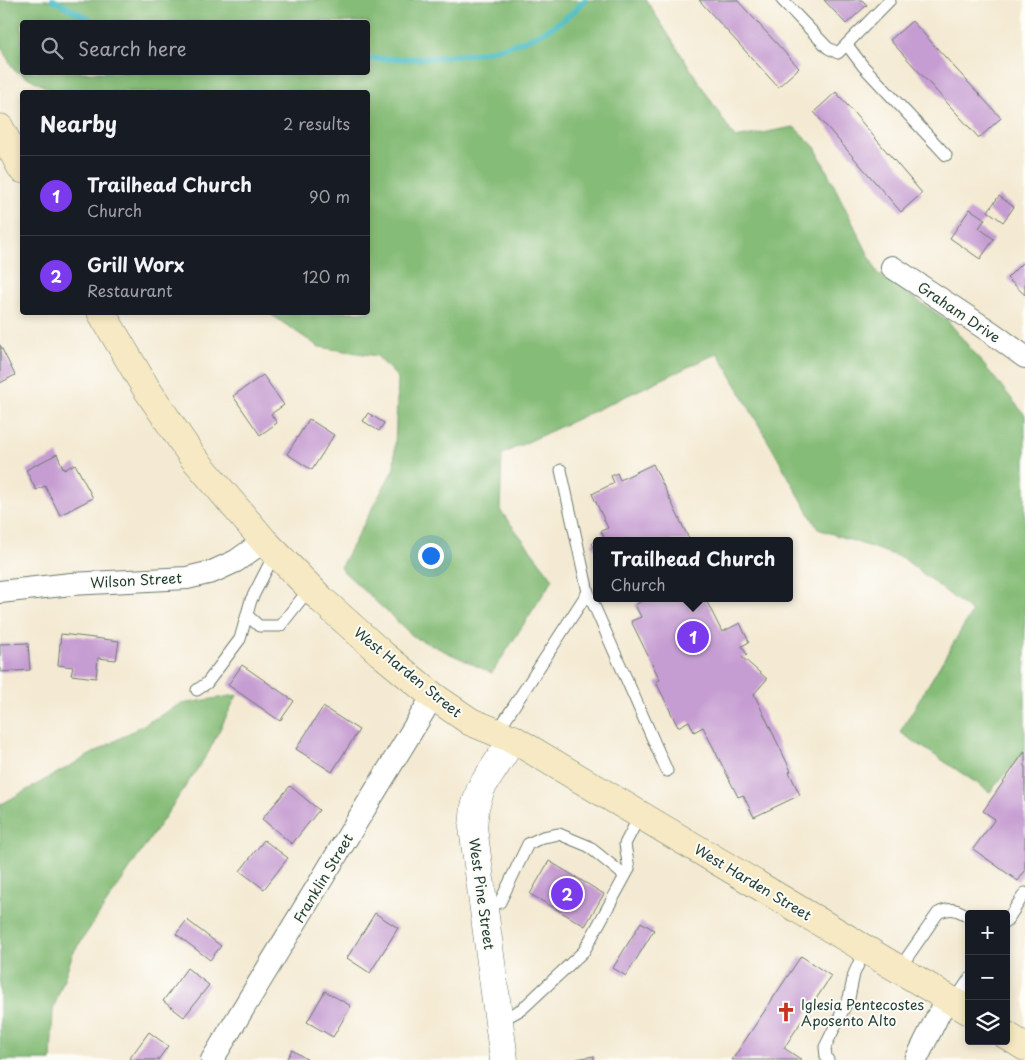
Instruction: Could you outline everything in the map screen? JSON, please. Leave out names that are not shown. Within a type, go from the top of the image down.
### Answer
[{"type":"main road","points":[[0,128],[20,165]]},
{"type":"main road","name":"West Harden Street","points":[[103,315],[146,388],[192,456],[269,547],[310,588],[382,654],[432,696],[471,722],[505,735],[899,969],[960,997]]},
{"type":"main road","points":[[1010,1038],[1025,1047]]},
{"type":"street","name":"Graham Drive","points":[[892,267],[992,332],[1025,357]]},
{"type":"street","name":"Wilson Street","points":[[0,592],[71,584],[187,578],[212,572],[269,547]]},
{"type":"street","name":"Franklin Street","points":[[212,1060],[432,696]]},
{"type":"street","name":"West Pine Street","points":[[504,1060],[473,827],[474,807],[505,735]]},
{"type":"street","points":[[916,1060],[960,997]]},
{"type":"lane","points":[[782,0],[828,48],[838,53],[890,0]]},
{"type":"lane","points":[[847,45],[863,66],[946,156]]},
{"type":"lane","points":[[562,470],[588,592],[667,771]]},
{"type":"lane","points":[[197,690],[207,683],[240,639],[269,547]]},
{"type":"lane","points":[[247,615],[259,626],[280,626],[310,588]]},
{"type":"lane","points":[[505,735],[588,592]]},
{"type":"lane","points":[[499,1022],[522,1009],[584,951],[629,869],[625,844],[640,814]]},
{"type":"lane","points":[[484,910],[500,902],[528,844],[543,837],[559,834],[588,846],[625,876]]},
{"type":"lane","points":[[1010,916],[1025,893]]},
{"type":"lane","points":[[899,969],[938,913],[948,908],[965,914]]},
{"type":"lane","points":[[828,1060],[825,1047],[849,998],[854,974],[865,949]]},
{"type":"green space","points":[[0,0],[646,0],[735,138],[794,127],[815,147],[878,274],[948,321],[1025,415],[1025,750],[990,792],[900,732],[972,612],[903,558],[818,529],[718,353],[502,454],[500,510],[553,579],[492,673],[414,637],[340,568],[394,468],[398,378],[377,356],[319,347],[271,315],[370,315],[370,90],[51,90],[23,75],[370,75],[370,20],[20,20],[20,73],[14,70],[0,45]]},
{"type":"green space","points":[[237,695],[208,753],[73,953],[53,1010],[51,1060],[0,1060],[0,805],[181,704]]},
{"type":"building","points":[[699,0],[737,0],[799,68],[778,87]]},
{"type":"building","points":[[824,0],[862,0],[867,5],[846,24]]},
{"type":"building","points":[[912,21],[1001,118],[979,138],[890,40]]},
{"type":"building","points":[[836,92],[922,193],[901,212],[814,112]]},
{"type":"building","points":[[999,196],[1014,207],[1003,222],[988,211]]},
{"type":"building","points":[[970,209],[985,219],[979,228],[994,239],[980,259],[950,238]]},
{"type":"building","points":[[1025,260],[1025,295],[1007,278]]},
{"type":"building","points":[[0,345],[15,375],[0,383]]},
{"type":"building","points":[[263,375],[284,405],[271,414],[277,423],[260,435],[233,396]]},
{"type":"building","points":[[368,413],[384,423],[379,431],[363,421]]},
{"type":"building","points":[[309,419],[334,435],[312,470],[287,454]]},
{"type":"building","points":[[57,454],[64,470],[75,464],[93,498],[60,515],[45,486],[36,490],[26,470]]},
{"type":"building","points":[[653,464],[688,537],[604,537],[601,531],[608,528],[592,494],[614,483],[611,476],[617,473],[620,480]]},
{"type":"building","points":[[640,602],[707,602],[722,632],[740,623],[749,642],[742,646],[747,655],[742,657],[767,679],[754,694],[791,771],[789,772],[800,795],[754,817],[743,795],[738,797],[703,727],[694,732],[689,721],[678,727],[656,682],[660,680],[631,621],[641,617],[635,605]]},
{"type":"building","points":[[61,634],[119,641],[116,660],[98,658],[96,678],[71,675],[73,667],[58,665]]},
{"type":"building","points":[[28,643],[30,670],[0,672],[0,644]]},
{"type":"building","points":[[242,665],[294,701],[280,721],[228,685]]},
{"type":"building","points":[[323,707],[359,730],[332,772],[296,749]]},
{"type":"building","points":[[1025,751],[1025,871],[1018,881],[973,849],[995,819],[983,811]]},
{"type":"building","points":[[290,786],[319,810],[292,844],[262,819]]},
{"type":"building","points":[[264,840],[288,858],[264,889],[240,871]]},
{"type":"building","points":[[549,861],[604,894],[585,926],[530,894]]},
{"type":"building","points":[[375,913],[398,928],[370,973],[347,958]]},
{"type":"building","points":[[187,920],[221,946],[210,960],[176,934]]},
{"type":"building","points":[[641,922],[654,930],[626,976],[613,968]]},
{"type":"building","name":"Iglesia Pentecostes Aposento Alto","points":[[801,956],[831,976],[784,1048],[802,1060],[732,1060]]},
{"type":"building","points":[[187,968],[209,985],[184,1017],[163,1001]]},
{"type":"building","points":[[325,991],[351,1006],[333,1037],[307,1022]]},
{"type":"building","points":[[149,1032],[168,1046],[158,1060],[133,1060],[130,1058]]},
{"type":"building","points":[[292,1050],[308,1060],[286,1060]]},
{"type":"building","points":[[594,1056],[594,1060],[576,1060],[576,1059]]},
{"type":"waterway","points":[[53,0],[91,20]]},
{"type":"waterway","points":[[370,59],[455,56],[484,52],[512,45],[539,35],[563,20],[585,0]]},
{"type":"place","name":"Trailhead Church","points":[[693,637]]},
{"type":"place","name":"Grill Worx","points":[[567,894]]},
{"type":"place","name":"Iglesia Pentecostes Aposento Alto","points":[[786,1012]]}]
